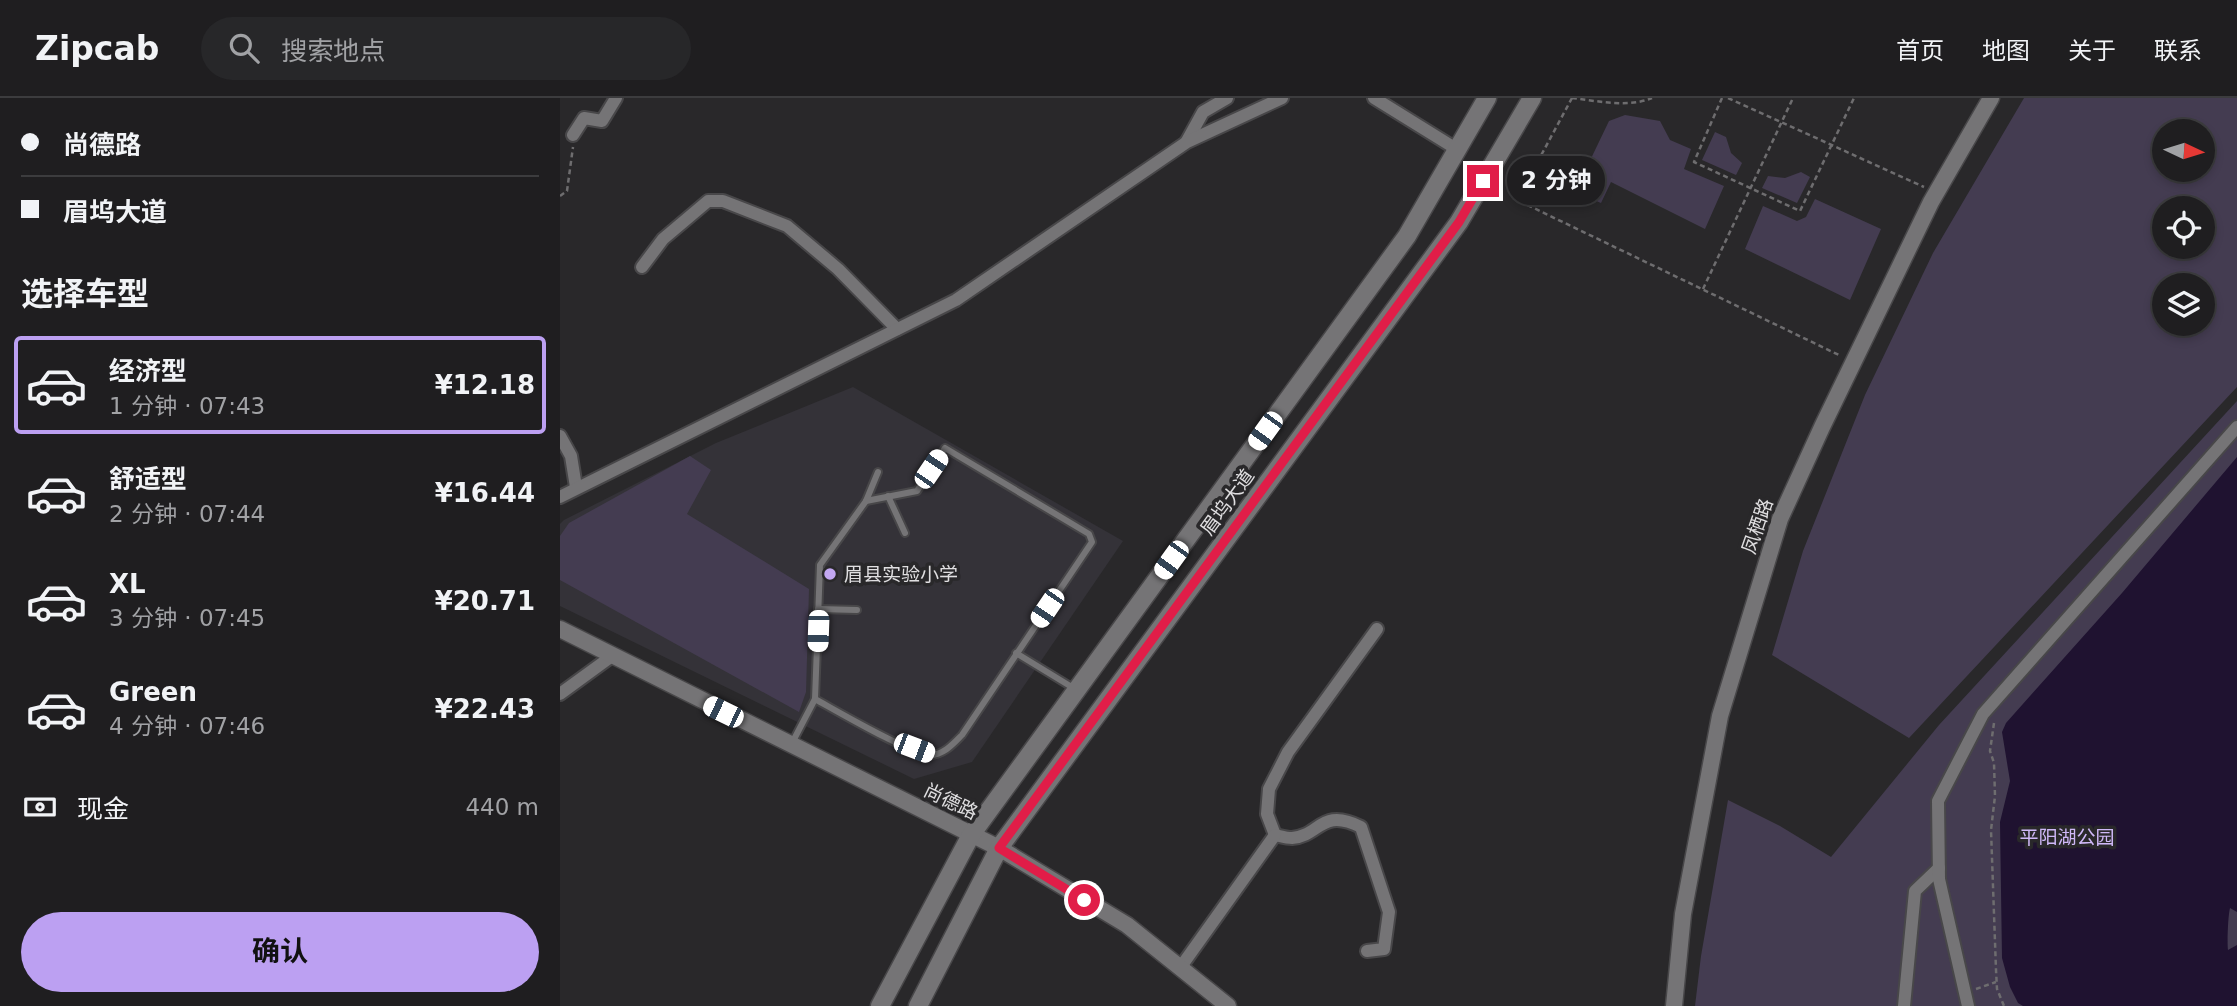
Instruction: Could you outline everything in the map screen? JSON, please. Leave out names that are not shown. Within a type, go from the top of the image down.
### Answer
[{"type":"main road","name":"眉坞大道","points":[[880,1006],[971,835],[1407,236],[1487,98]]},
{"type":"main road","name":"眉坞大道","points":[[918,1006],[999,848],[1459,222],[1532,98]]},
{"type":"street","points":[[573,135],[584,118],[602,121],[616,98]]},
{"type":"street","points":[[1187,142],[1203,112],[1227,98]]},
{"type":"street","points":[[560,497],[957,300],[1187,142],[1282,98]]},
{"type":"street","points":[[1374,98],[1458,150]]},
{"type":"street","name":"凤栖路","points":[[1674,1006],[1683,914],[1720,716],[1780,519],[1936,192],[1991,98]]},
{"type":"street","points":[[642,267],[663,239],[708,201],[723,201],[787,226],[838,269],[897,329]]},
{"type":"street","points":[[1967,999],[1939,879],[1938,801],[1983,714],[2237,427]]},
{"type":"street","points":[[560,436],[571,456],[576,487]]},
{"type":"street","name":"尚德路","points":[[560,629],[999,848],[1127,925],[1228,1006]]},
{"type":"street","points":[[1275,835],[1267,814],[1269,789],[1288,752],[1377,629]]},
{"type":"street","points":[[560,694],[612,656]]},
{"type":"street","points":[[1275,835],[1294,838],[1323,822],[1346,820],[1361,827],[1388,912],[1384,949],[1367,951]]},
{"type":"street","points":[[1180,968],[1275,835]]},
{"type":"street","points":[[1905,1006],[1915,891],[1939,868]]},
{"type":"lane","points":[[815,699],[897,742],[930,755],[949,749],[962,735],[1092,542],[1089,534],[945,448],[917,491],[866,501]]},
{"type":"lane","points":[[790,745],[815,699],[820,565],[866,501],[878,472]]},
{"type":"lane","points":[[888,496],[905,533]]},
{"type":"lane","points":[[818,609],[857,610]]},
{"type":"lane","points":[[1017,653],[1077,690]]},
{"type":"path","points":[[1652,98],[1642,102],[1619,103],[1572,98],[1517,200],[1853,362]]},
{"type":"path","points":[[1619,103],[1621,98]]},
{"type":"path","points":[[1722,98],[1694,162],[1800,211],[1854,98]]},
{"type":"path","points":[[1728,98],[1936,192]]},
{"type":"path","points":[[1703,289],[1793,98]]},
{"type":"path","points":[[560,196],[567,191],[573,135]]},
{"type":"path","points":[[1997,699],[1990,751],[1994,763],[1995,796],[1991,830],[1996,982],[2004,1006]]},
{"type":"path","points":[[1967,999],[1996,982]]},
{"type":"shaded area","name":"眉县实验小学","points":[[853,387],[1123,541],[972,762],[914,779],[560,606],[560,524],[564,520],[716,443]]},
{"type":"shaded area","points":[[2237,457],[2237,912],[2230,908],[2228,950],[2237,945],[2237,1006],[2023,1006],[2018,1003],[2010,987],[2002,958],[2000,822],[2010,781],[2002,732],[2006,723],[2122,593]]},
{"type":"green space","points":[[2024,98],[2237,98],[2237,387],[1909,738],[1772,655],[1803,551],[1865,395],[1933,253]]},
{"type":"green space","points":[[1625,115],[1660,121],[1670,140],[1691,149],[1684,169],[1724,186],[1705,229],[1611,182],[1601,203],[1582,195],[1572,207],[1541,195],[1555,163],[1585,171],[1609,121]]},
{"type":"green space","points":[[1715,132],[1726,137],[1731,153],[1742,163],[1736,175],[1702,160]]},
{"type":"green space","points":[[1801,172],[1810,177],[1797,203],[1762,188],[1768,176],[1785,178]]},
{"type":"green space","points":[[1815,199],[1881,229],[1850,300],[1745,249],[1763,206],[1797,221],[1806,217]]},
{"type":"green space","name":"平阳湖公园","points":[[2237,401],[2237,1006],[1695,1006],[1728,800],[1780,826],[1831,857],[1939,725]]},
{"type":"green space","points":[[690,456],[711,470],[687,514],[809,589],[806,692],[799,712],[560,580],[560,536],[569,523]]},
{"type":"place","name":"眉县实验小学","points":[[830,574]]},
{"type":"route","points":[[1084,900],[999,848],[1459,222],[1483,181]]}]
